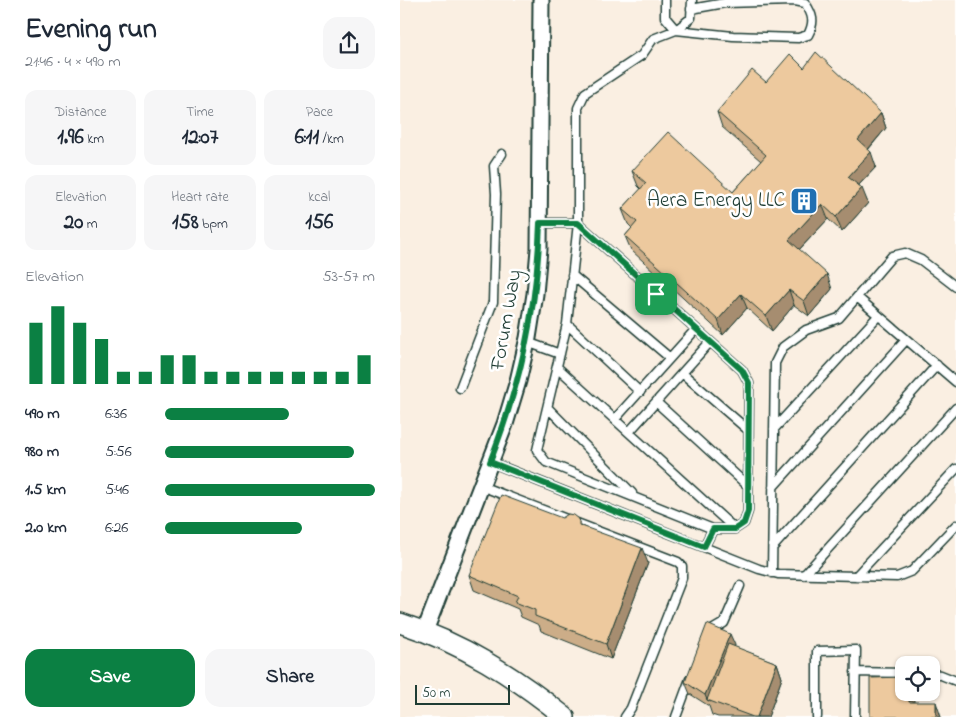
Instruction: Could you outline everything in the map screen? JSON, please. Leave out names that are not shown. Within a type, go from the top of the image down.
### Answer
[{"type":"street","name":"Forum Way","points":[[425,631],[508,416],[527,342],[535,294],[540,223],[541,0]]},
{"type":"street","points":[[400,623],[425,631],[461,647],[488,662],[521,683],[565,717]]},
{"type":"lane","points":[[665,0],[665,17],[676,30],[733,36],[798,38],[808,35],[814,25],[812,13],[806,3],[795,1],[725,3],[691,9]]},
{"type":"lane","points":[[540,223],[578,223],[742,370],[749,383],[748,511],[744,523],[735,529],[713,529],[546,462],[537,450],[567,324],[578,223],[578,108],[585,93],[642,55],[653,39],[676,30],[691,18],[692,0]]},
{"type":"lane","points":[[460,388],[492,302],[496,194],[494,166],[502,154]]},
{"type":"lane","points":[[772,573],[775,363],[783,347],[806,330],[839,318],[892,256],[905,253],[921,260],[956,287]]},
{"type":"lane","points":[[572,275],[670,358]]},
{"type":"lane","points":[[857,297],[956,382]]},
{"type":"lane","points":[[774,429],[878,316]]},
{"type":"lane","points":[[567,324],[640,392]]},
{"type":"lane","points":[[615,419],[696,329]]},
{"type":"lane","points":[[773,487],[906,340]]},
{"type":"lane","points":[[527,342],[560,354]]},
{"type":"lane","points":[[629,432],[710,342]]},
{"type":"lane","points":[[772,547],[937,365]]},
{"type":"lane","points":[[557,367],[735,529]]},
{"type":"lane","points":[[682,373],[748,430]]},
{"type":"lane","points":[[656,402],[748,486]]},
{"type":"lane","points":[[548,408],[635,497]]},
{"type":"lane","points":[[804,575],[956,408]]},
{"type":"lane","points":[[490,462],[772,573],[897,577],[912,571],[956,525]]},
{"type":"lane","points":[[856,576],[956,469]]},
{"type":"lane","points":[[481,486],[678,562],[682,566],[682,578],[631,708],[625,717]]},
{"type":"lane","points":[[704,547],[713,529]]},
{"type":"lane","points":[[704,645],[712,630],[724,623],[740,586]]},
{"type":"lane","points":[[817,717],[817,651],[856,650],[855,717]]},
{"type":"lane","points":[[676,717],[694,670]]},
{"type":"lane","points":[[855,672],[895,674]]},
{"type":"lane","points":[[940,675],[956,681]]},
{"type":"shaded area","points":[[400,0],[956,0],[956,717],[400,717]]},
{"type":"building","name":"Aera Energy LLC","points":[[816,52],[881,113],[858,140],[871,152],[848,177],[862,188],[836,217],[822,204],[789,240],[827,274],[804,301],[789,290],[766,316],[741,294],[718,320],[625,236],[637,222],[622,209],[646,183],[632,171],[668,132],[733,192],[766,155],[717,112],[752,70],[766,82],[790,54],[804,68]]},
{"type":"building","points":[[501,495],[562,518],[568,514],[574,515],[579,519],[579,525],[642,548],[606,644],[535,616],[535,610],[515,602],[518,596],[469,575]]},
{"type":"building","points":[[707,624],[730,634],[705,695],[685,682]]},
{"type":"building","points":[[728,644],[777,663],[757,717],[707,700]]},
{"type":"building","points":[[895,677],[895,701],[936,702],[936,717],[870,717],[870,678]]},
{"type":"place","name":"Aera Energy LLC","points":[[804,201]]},
{"type":"route","points":[[540,223],[578,223],[656,294],[742,370],[749,383],[748,511],[744,523],[735,529],[713,529],[704,547],[490,462],[505,424],[528,338],[535,294],[540,223]]}]
